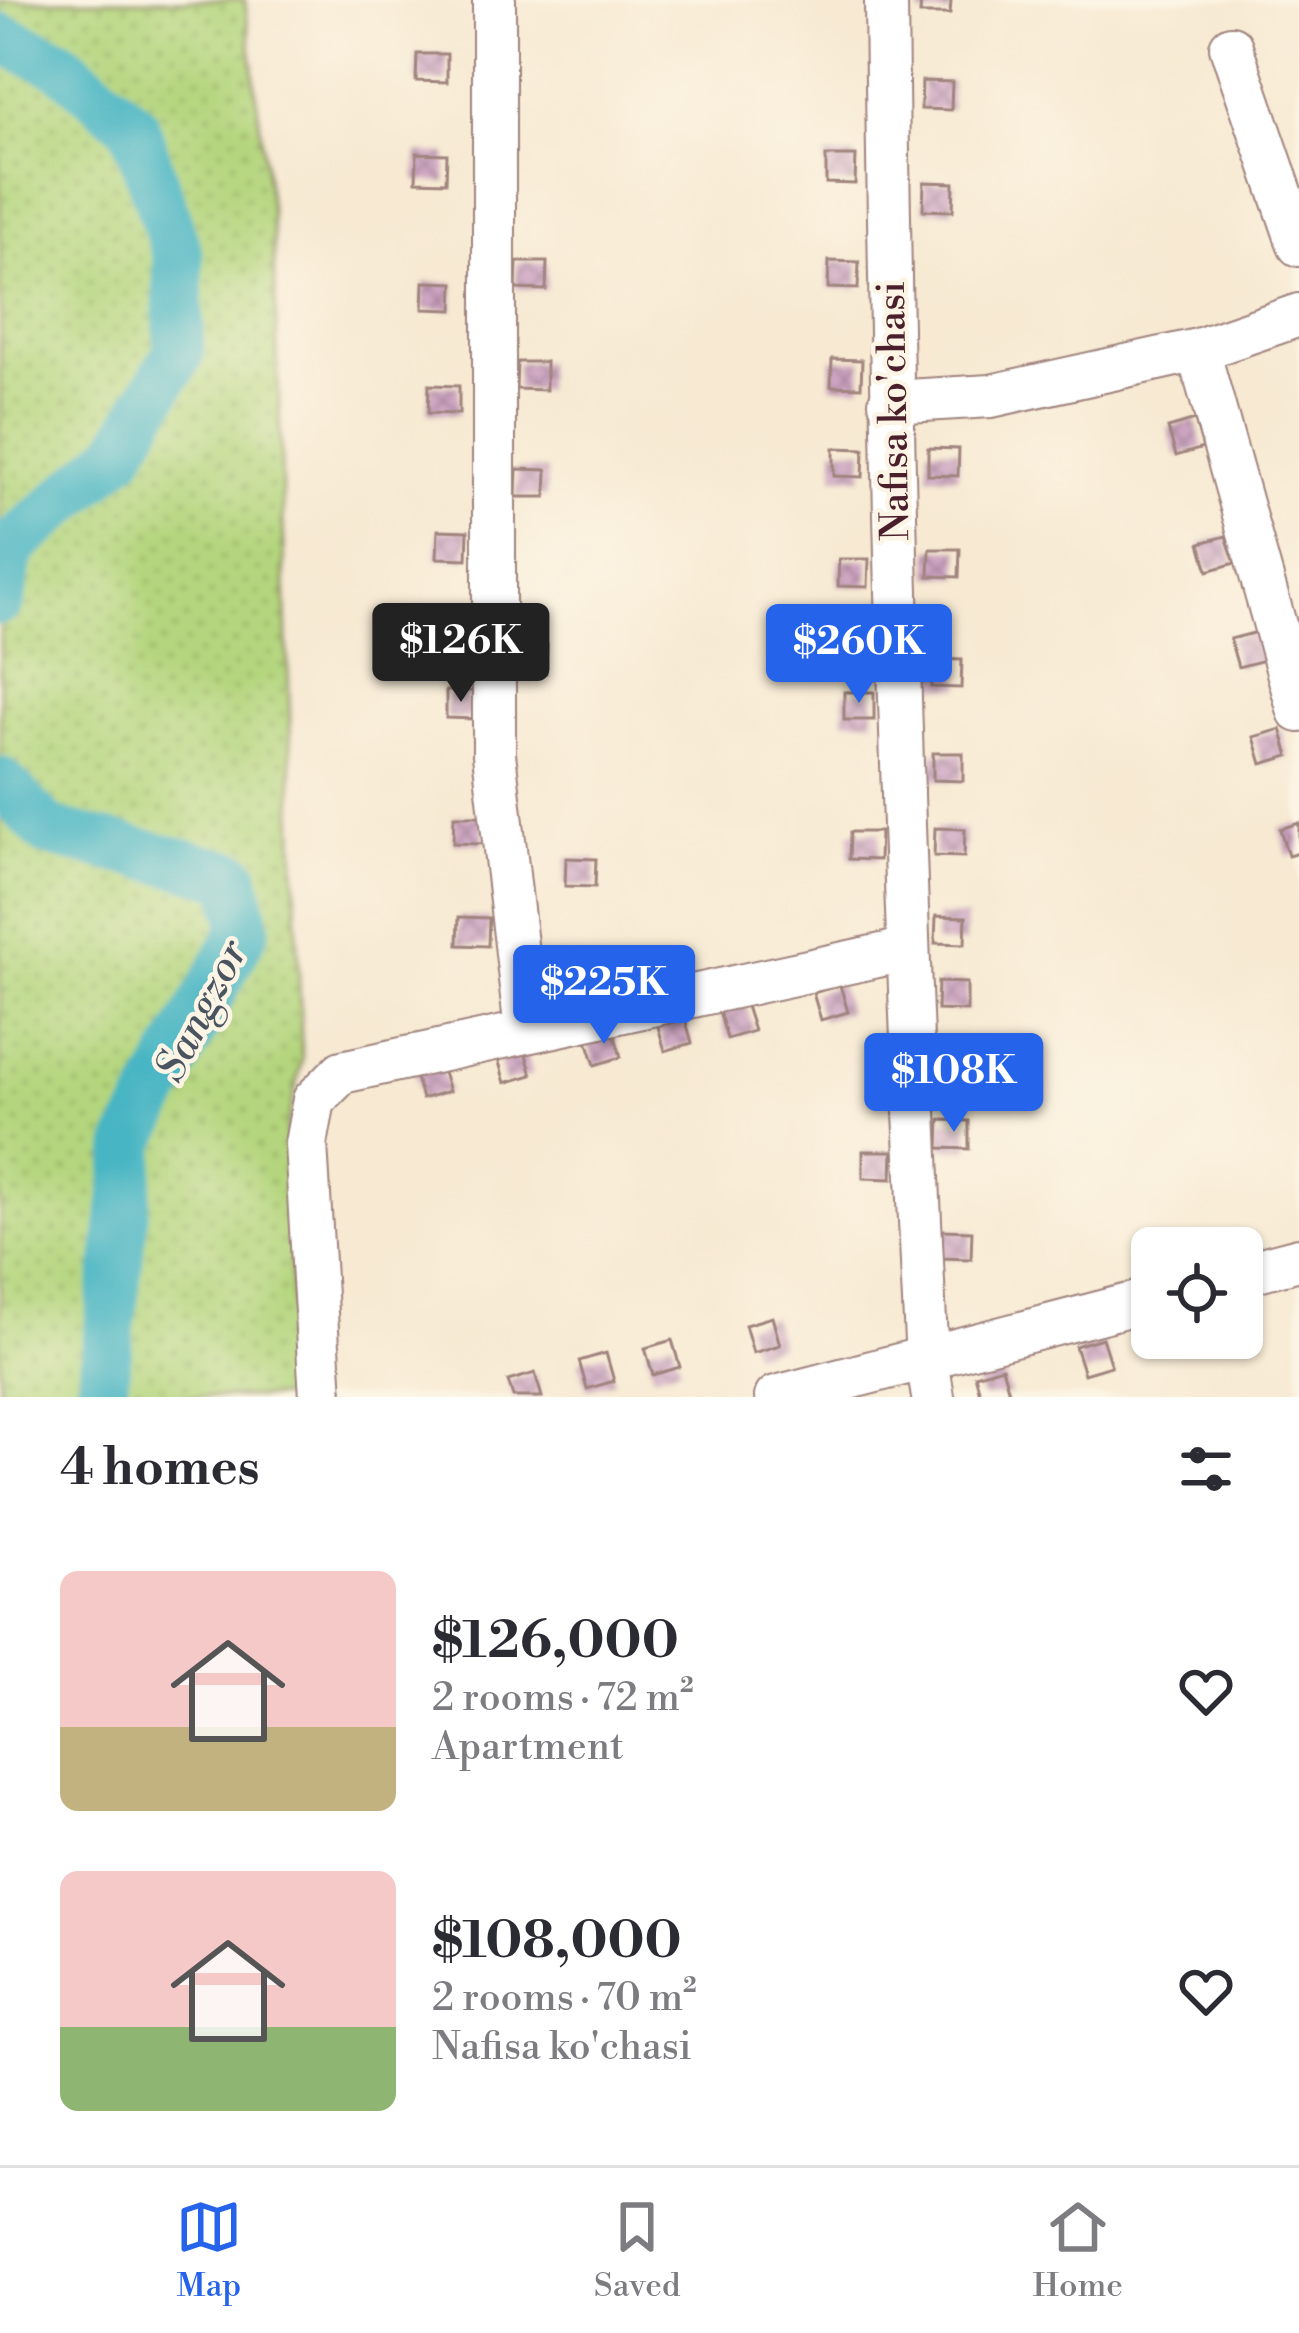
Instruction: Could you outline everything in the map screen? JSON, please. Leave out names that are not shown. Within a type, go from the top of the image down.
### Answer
[{"type":"street","points":[[494,0],[494,754],[526,1031]]},
{"type":"street","name":"Nafisa ko'chasi","points":[[886,0],[890,402],[905,950],[930,1378]]},
{"type":"street","points":[[1231,46],[1299,245]]},
{"type":"street","points":[[890,402],[992,396],[1198,350],[1299,315]]},
{"type":"street","points":[[1198,350],[1299,711]]},
{"type":"street","points":[[321,1397],[306,1144],[314,1100],[342,1072],[905,950]]},
{"type":"street","points":[[1263,1268],[1299,1259]]},
{"type":"street","points":[[776,1397],[930,1378],[1131,1306]]},
{"type":"green space","points":[[0,0],[245,0],[273,232],[302,1060],[286,1132],[295,1397],[0,1397]]},
{"type":"building","points":[[921,0],[951,0],[950,14],[920,14]]},
{"type":"building","points":[[417,54],[447,54],[447,82],[416,81]]},
{"type":"building","points":[[922,81],[952,82],[951,110],[921,109]]},
{"type":"building","points":[[417,153],[447,154],[446,182],[416,181]]},
{"type":"building","points":[[826,156],[856,156],[855,184],[826,183]]},
{"type":"building","points":[[924,182],[954,183],[953,211],[923,210]]},
{"type":"building","points":[[829,261],[859,262],[858,289],[828,288]]},
{"type":"building","points":[[517,262],[547,262],[546,290],[516,289]]},
{"type":"building","points":[[424,282],[454,283],[453,310],[423,309]]},
{"type":"building","points":[[832,359],[862,360],[861,387],[831,386]]},
{"type":"building","points":[[517,362],[546,362],[546,390],[516,389]]},
{"type":"building","points":[[429,385],[459,386],[459,414],[428,413]]},
{"type":"building","points":[[1195,420],[1203,448],[1176,456],[1168,428]]},
{"type":"building","points":[[834,448],[864,449],[863,477],[834,476]]},
{"type":"building","points":[[928,448],[959,449],[958,476],[928,475]]},
{"type":"building","points":[[517,469],[547,470],[546,497],[516,497]]},
{"type":"building","points":[[438,530],[468,531],[467,559],[437,558]]},
{"type":"building","points":[[1226,536],[1235,563],[1208,571],[1200,543]]},
{"type":"building","points":[[930,549],[960,549],[959,577],[929,576]]},
{"type":"building","points":[[839,559],[869,559],[868,587],[838,586]]},
{"type":"building","points":[[1257,632],[1265,660],[1238,667],[1230,639]]},
{"type":"building","points":[[517,644],[547,645],[546,673],[516,672]]},
{"type":"building","points":[[932,659],[962,660],[961,688],[931,687]]},
{"type":"building","points":[[446,691],[476,691],[475,719],[446,718]]},
{"type":"building","points":[[844,692],[874,692],[874,720],[844,720]]},
{"type":"building","points":[[1281,729],[1289,756],[1262,764],[1254,737]]},
{"type":"building","points":[[933,753],[963,753],[963,781],[933,780]]},
{"type":"building","points":[[454,816],[484,816],[483,844],[453,843]]},
{"type":"building","points":[[1299,823],[1299,853],[1288,856],[1280,829]]},
{"type":"building","points":[[935,828],[965,829],[964,857],[934,856]]},
{"type":"building","points":[[850,832],[880,832],[879,860],[849,859]]},
{"type":"building","points":[[566,858],[596,859],[595,887],[565,886]]},
{"type":"building","points":[[936,916],[966,917],[965,944],[935,943]]},
{"type":"building","points":[[459,917],[489,918],[488,946],[458,945]]},
{"type":"building","points":[[938,982],[967,983],[967,1011],[937,1010]]},
{"type":"building","points":[[840,985],[848,1012],[821,1020],[813,993]]},
{"type":"building","points":[[745,1003],[754,1031],[727,1039],[719,1011]]},
{"type":"building","points":[[684,1015],[692,1043],[665,1051],[657,1023]]},
{"type":"building","points":[[613,1029],[621,1057],[595,1065],[586,1037]]},
{"type":"building","points":[[938,1047],[968,1047],[968,1075],[937,1074]]},
{"type":"building","points":[[524,1048],[532,1075],[505,1083],[497,1055]]},
{"type":"building","points":[[440,1063],[449,1091],[422,1099],[414,1071]]},
{"type":"building","points":[[940,1120],[969,1121],[969,1149],[939,1148]]},
{"type":"building","points":[[863,1151],[893,1151],[892,1179],[863,1178]]},
{"type":"building","points":[[942,1230],[972,1231],[971,1259],[941,1258]]},
{"type":"building","points":[[772,1317],[780,1345],[753,1353],[745,1325]]},
{"type":"building","points":[[1102,1338],[1111,1366],[1084,1374],[1075,1346]]},
{"type":"building","points":[[672,1340],[680,1367],[653,1375],[645,1348]]},
{"type":"building","points":[[606,1353],[614,1381],[587,1389],[579,1361]]},
{"type":"building","points":[[1002,1367],[1010,1395],[981,1397],[975,1375]]},
{"type":"building","points":[[535,1373],[542,1397],[513,1397],[508,1381]]},
{"type":"waterway","name":"Sangzor","points":[[0,38],[59,63],[134,126],[178,256],[179,352],[120,453],[9,548],[0,599]]},
{"type":"waterway","name":"Sangzor","points":[[0,782],[48,831],[234,876],[245,928],[132,1141],[101,1397]]}]
